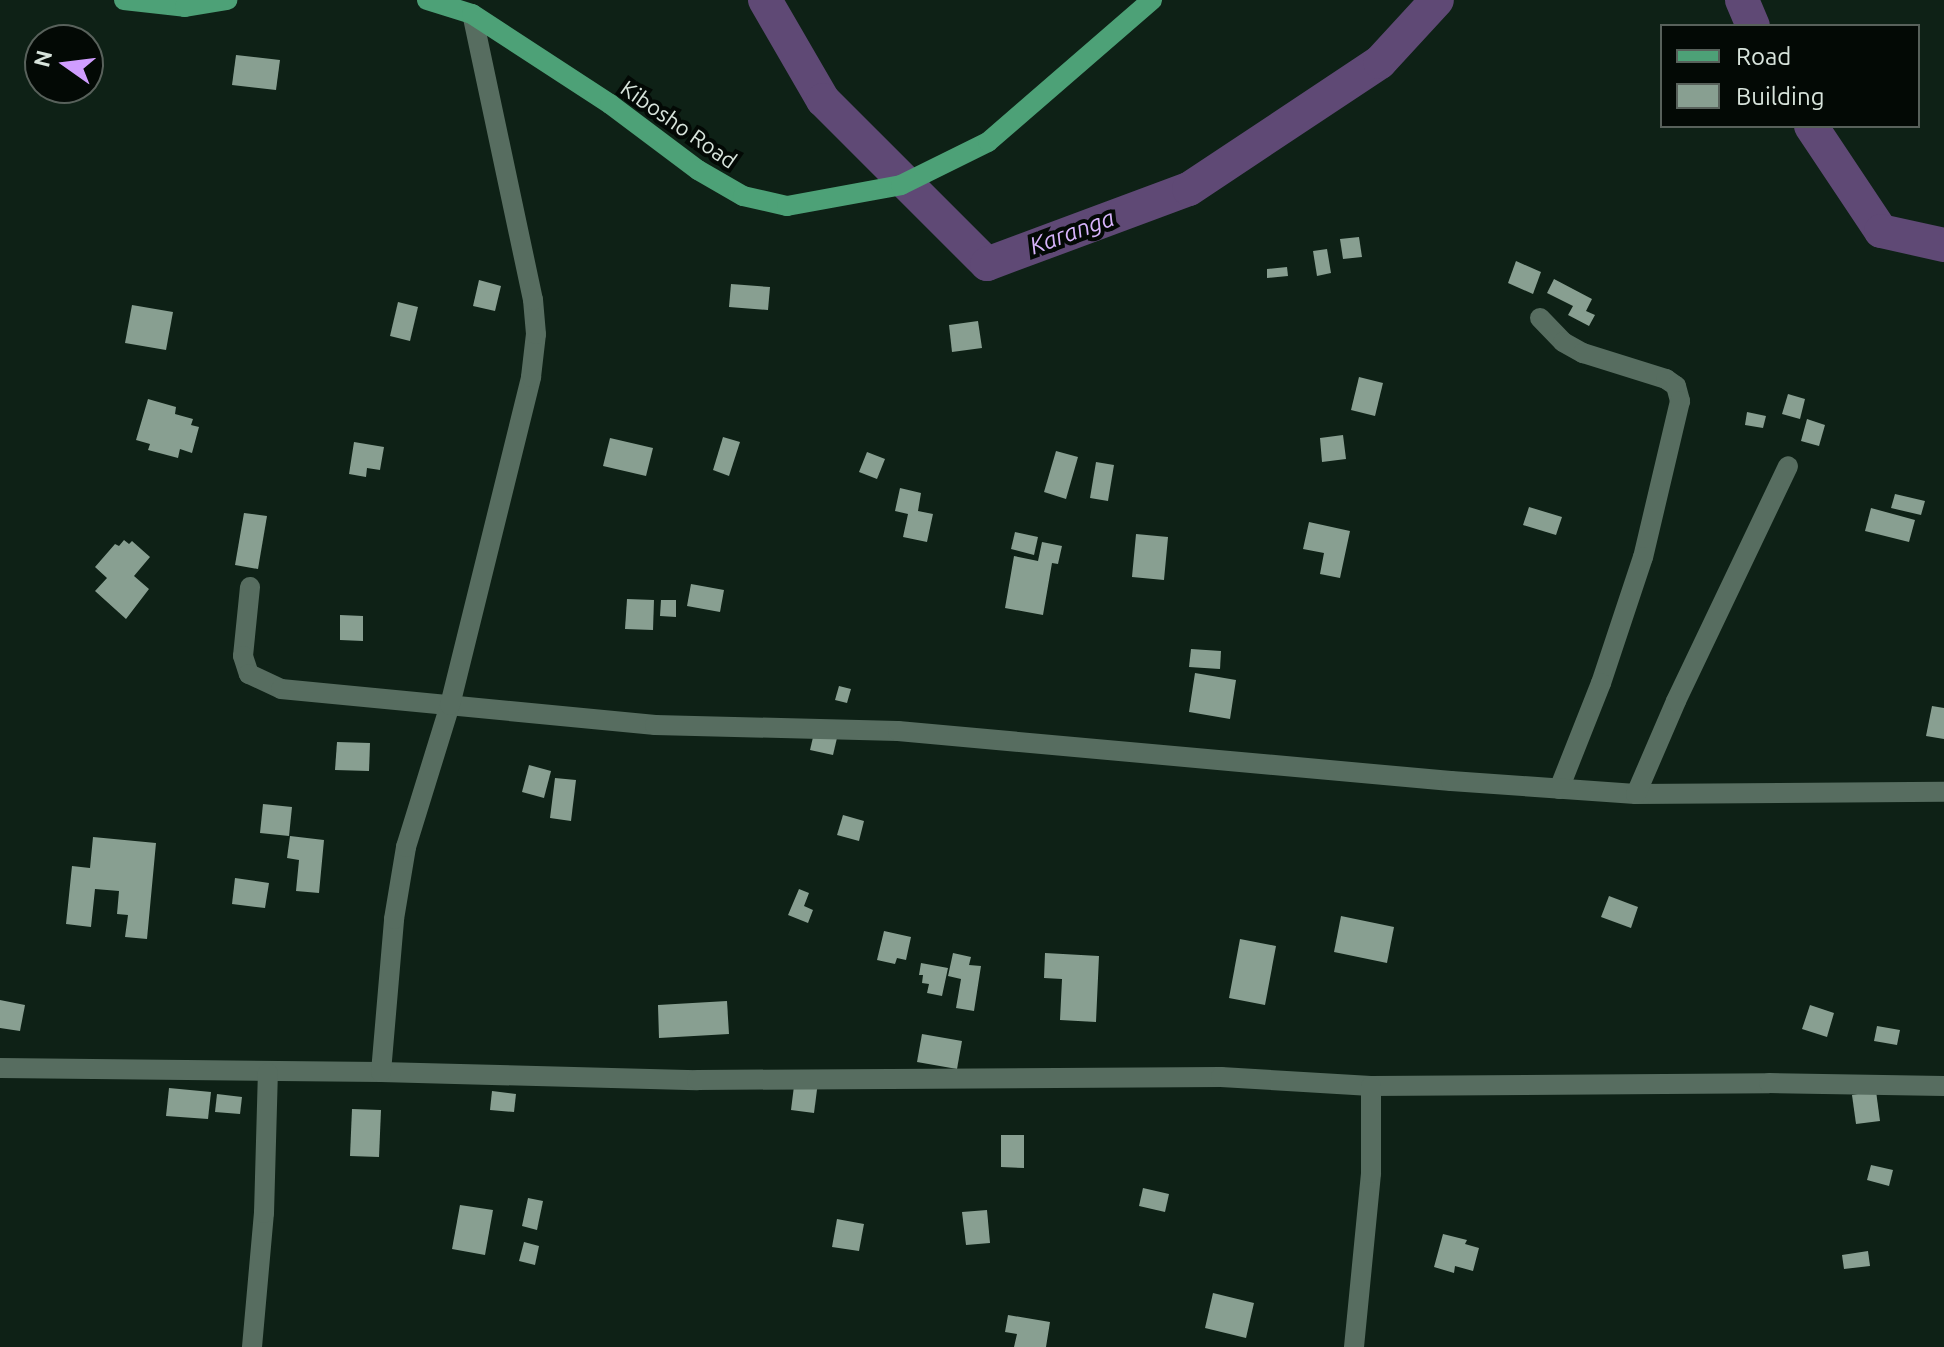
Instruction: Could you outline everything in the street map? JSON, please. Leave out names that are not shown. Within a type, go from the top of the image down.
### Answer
[{"type":"main road","points":[[124,0],[185,7],[227,0]]},
{"type":"main road","name":"Kibosho Road","points":[[427,0],[472,14],[610,104],[698,170],[743,196],[787,206],[901,185],[988,142],[1152,0]]},
{"type":"street","points":[[381,1072],[394,919],[406,847],[450,705],[531,377],[536,334],[533,300],[472,14]]},
{"type":"street","points":[[1540,318],[1563,342],[1583,353],[1666,379],[1676,386],[1680,401],[1643,557],[1601,683],[1559,789]]},
{"type":"street","points":[[1636,794],[1676,701],[1788,466]]},
{"type":"street","points":[[250,587],[243,656],[249,674],[264,684],[281,689],[655,725],[898,731],[1636,794],[1944,792]]},
{"type":"street","points":[[0,1068],[381,1072],[697,1080],[1221,1077],[1371,1086],[1769,1083],[1944,1086]]},
{"type":"street","points":[[252,1347],[264,1213],[268,1073]]},
{"type":"street","points":[[1354,1347],[1371,1173],[1371,1086]]},
{"type":"building","points":[[236,55],[280,60],[276,90],[232,85]]},
{"type":"building","points":[[1359,237],[1362,257],[1343,259],[1340,239]]},
{"type":"building","points":[[1327,249],[1331,273],[1317,276],[1313,251]]},
{"type":"building","points":[[1516,261],[1541,272],[1533,294],[1508,283]]},
{"type":"building","points":[[1287,267],[1288,276],[1267,278],[1267,269]]},
{"type":"building","points":[[1554,279],[1592,299],[1586,311],[1595,315],[1589,326],[1568,315],[1573,306],[1547,293]]},
{"type":"building","points":[[479,280],[501,286],[495,311],[473,306]]},
{"type":"building","points":[[731,284],[770,287],[768,310],[729,307]]},
{"type":"building","points":[[398,302],[418,307],[410,341],[390,336]]},
{"type":"building","points":[[132,305],[173,312],[166,350],[125,343]]},
{"type":"building","points":[[978,321],[982,348],[952,352],[949,325]]},
{"type":"building","points":[[1359,377],[1383,383],[1375,416],[1351,410]]},
{"type":"building","points":[[1788,394],[1805,399],[1800,419],[1782,414]]},
{"type":"building","points":[[148,399],[176,407],[175,414],[193,419],[191,425],[199,427],[192,453],[180,449],[178,458],[148,450],[150,444],[136,440]]},
{"type":"building","points":[[1747,412],[1766,416],[1763,428],[1745,425]]},
{"type":"building","points":[[1807,419],[1825,425],[1819,446],[1801,441]]},
{"type":"building","points":[[1343,435],[1346,459],[1322,462],[1320,438]]},
{"type":"building","points":[[723,437],[740,442],[729,476],[713,470]]},
{"type":"building","points":[[610,438],[653,448],[646,476],[603,466]]},
{"type":"building","points":[[354,442],[384,447],[380,470],[367,468],[366,477],[349,474]]},
{"type":"building","points":[[1056,451],[1078,457],[1066,499],[1044,492]]},
{"type":"building","points":[[867,452],[885,459],[877,479],[859,472]]},
{"type":"building","points":[[1096,462],[1114,465],[1108,501],[1090,498]]},
{"type":"building","points":[[900,488],[921,493],[918,511],[933,514],[927,542],[903,537],[908,514],[895,511]]},
{"type":"building","points":[[1895,494],[1925,501],[1921,515],[1891,508]]},
{"type":"building","points":[[1529,507],[1562,517],[1556,535],[1523,525]]},
{"type":"building","points":[[1871,508],[1915,520],[1909,542],[1865,531]]},
{"type":"building","points":[[244,513],[267,516],[258,569],[235,565]]},
{"type":"building","points":[[1309,522],[1350,531],[1340,578],[1320,574],[1324,553],[1303,549]]},
{"type":"building","points":[[1015,532],[1038,537],[1034,555],[1011,549]]},
{"type":"building","points":[[1136,534],[1168,537],[1164,580],[1132,577]]},
{"type":"building","points":[[124,540],[129,544],[132,541],[150,557],[134,576],[149,589],[126,619],[95,591],[107,578],[95,567],[115,544],[119,546]]},
{"type":"building","points":[[1042,542],[1062,546],[1058,564],[1052,563],[1043,615],[1005,608],[1014,556],[1038,561]]},
{"type":"building","points":[[691,584],[724,590],[720,612],[687,606]]},
{"type":"building","points":[[627,599],[654,600],[653,630],[625,629]]},
{"type":"building","points":[[661,600],[676,600],[676,617],[660,616]]},
{"type":"building","points":[[340,615],[363,616],[363,641],[340,640]]},
{"type":"building","points":[[1191,649],[1221,651],[1220,669],[1189,667]]},
{"type":"building","points":[[1195,673],[1236,680],[1230,719],[1189,712]]},
{"type":"building","points":[[839,686],[851,689],[847,703],[835,700]]},
{"type":"building","points":[[1932,706],[1944,708],[1944,739],[1926,736]]},
{"type":"building","points":[[814,733],[837,738],[833,755],[810,750]]},
{"type":"building","points":[[337,742],[370,743],[369,771],[335,770]]},
{"type":"building","points":[[529,765],[551,771],[544,798],[522,792]]},
{"type":"building","points":[[555,778],[576,780],[571,821],[550,818]]},
{"type":"building","points":[[263,804],[292,807],[289,836],[260,833]]},
{"type":"building","points":[[843,815],[864,821],[859,841],[837,835]]},
{"type":"building","points":[[290,836],[324,840],[319,893],[296,891],[299,860],[287,858]]},
{"type":"building","points":[[93,837],[156,843],[147,939],[125,937],[128,915],[117,914],[119,891],[95,889],[91,927],[66,924],[72,866],[90,868]]},
{"type":"building","points":[[235,878],[269,883],[265,908],[232,904]]},
{"type":"building","points":[[799,889],[809,893],[804,906],[813,910],[808,923],[788,915]]},
{"type":"building","points":[[1609,896],[1638,907],[1631,928],[1601,917]]},
{"type":"building","points":[[1341,916],[1394,927],[1387,963],[1334,952]]},
{"type":"building","points":[[884,931],[911,937],[906,960],[897,958],[895,964],[877,960]]},
{"type":"building","points":[[1240,939],[1276,946],[1265,1005],[1229,998]]},
{"type":"building","points":[[953,953],[971,957],[969,965],[981,966],[974,1011],[956,1008],[961,979],[948,976]]},
{"type":"building","points":[[1045,953],[1099,956],[1096,1022],[1060,1020],[1062,979],[1044,978]]},
{"type":"building","points":[[921,963],[948,968],[942,996],[927,993],[929,984],[922,983],[923,975],[919,975]]},
{"type":"building","points":[[0,1000],[25,1005],[20,1031],[0,1028]]},
{"type":"building","points":[[727,1001],[729,1034],[659,1038],[658,1005]]},
{"type":"building","points":[[1810,1005],[1834,1013],[1827,1037],[1802,1029]]},
{"type":"building","points":[[1877,1026],[1900,1030],[1897,1045],[1874,1041]]},
{"type":"building","points":[[922,1034],[962,1041],[957,1069],[917,1062]]},
{"type":"building","points":[[795,1078],[818,1082],[814,1113],[791,1110]]},
{"type":"building","points":[[169,1088],[211,1092],[208,1119],[166,1116]]},
{"type":"building","points":[[492,1091],[516,1094],[514,1112],[490,1110]]},
{"type":"building","points":[[1876,1091],[1880,1121],[1856,1124],[1852,1095]]},
{"type":"building","points":[[217,1094],[242,1097],[240,1114],[215,1112]]},
{"type":"building","points":[[352,1109],[381,1110],[379,1157],[350,1156]]},
{"type":"building","points":[[1001,1135],[1024,1135],[1024,1168],[1001,1167]]},
{"type":"building","points":[[1871,1165],[1893,1170],[1889,1186],[1867,1180]]},
{"type":"building","points":[[1143,1188],[1169,1194],[1165,1212],[1139,1206]]},
{"type":"building","points":[[528,1198],[543,1201],[537,1230],[522,1226]]},
{"type":"building","points":[[460,1205],[493,1210],[485,1255],[452,1249]]},
{"type":"building","points":[[987,1210],[990,1243],[966,1245],[962,1212]]},
{"type":"building","points":[[837,1219],[864,1224],[859,1251],[832,1247]]},
{"type":"building","points":[[1443,1234],[1467,1240],[1465,1244],[1479,1248],[1473,1271],[1455,1266],[1454,1273],[1434,1267]]},
{"type":"building","points":[[524,1242],[539,1246],[535,1265],[519,1261]]},
{"type":"building","points":[[1868,1251],[1870,1266],[1844,1269],[1842,1255]]},
{"type":"building","points":[[1213,1293],[1254,1303],[1246,1338],[1205,1328]]},
{"type":"building","points":[[1008,1315],[1050,1322],[1046,1347],[1014,1347],[1017,1334],[1005,1332]]},
{"type":"waterway","name":"Karanga","points":[[765,0],[823,100],[987,264],[1189,189],[1380,62],[1437,0]]},
{"type":"waterway","name":"Karanga","points":[[1742,0],[1752,24]]},
{"type":"waterway","name":"Karanga","points":[[1812,128],[1881,231],[1944,245]]}]
